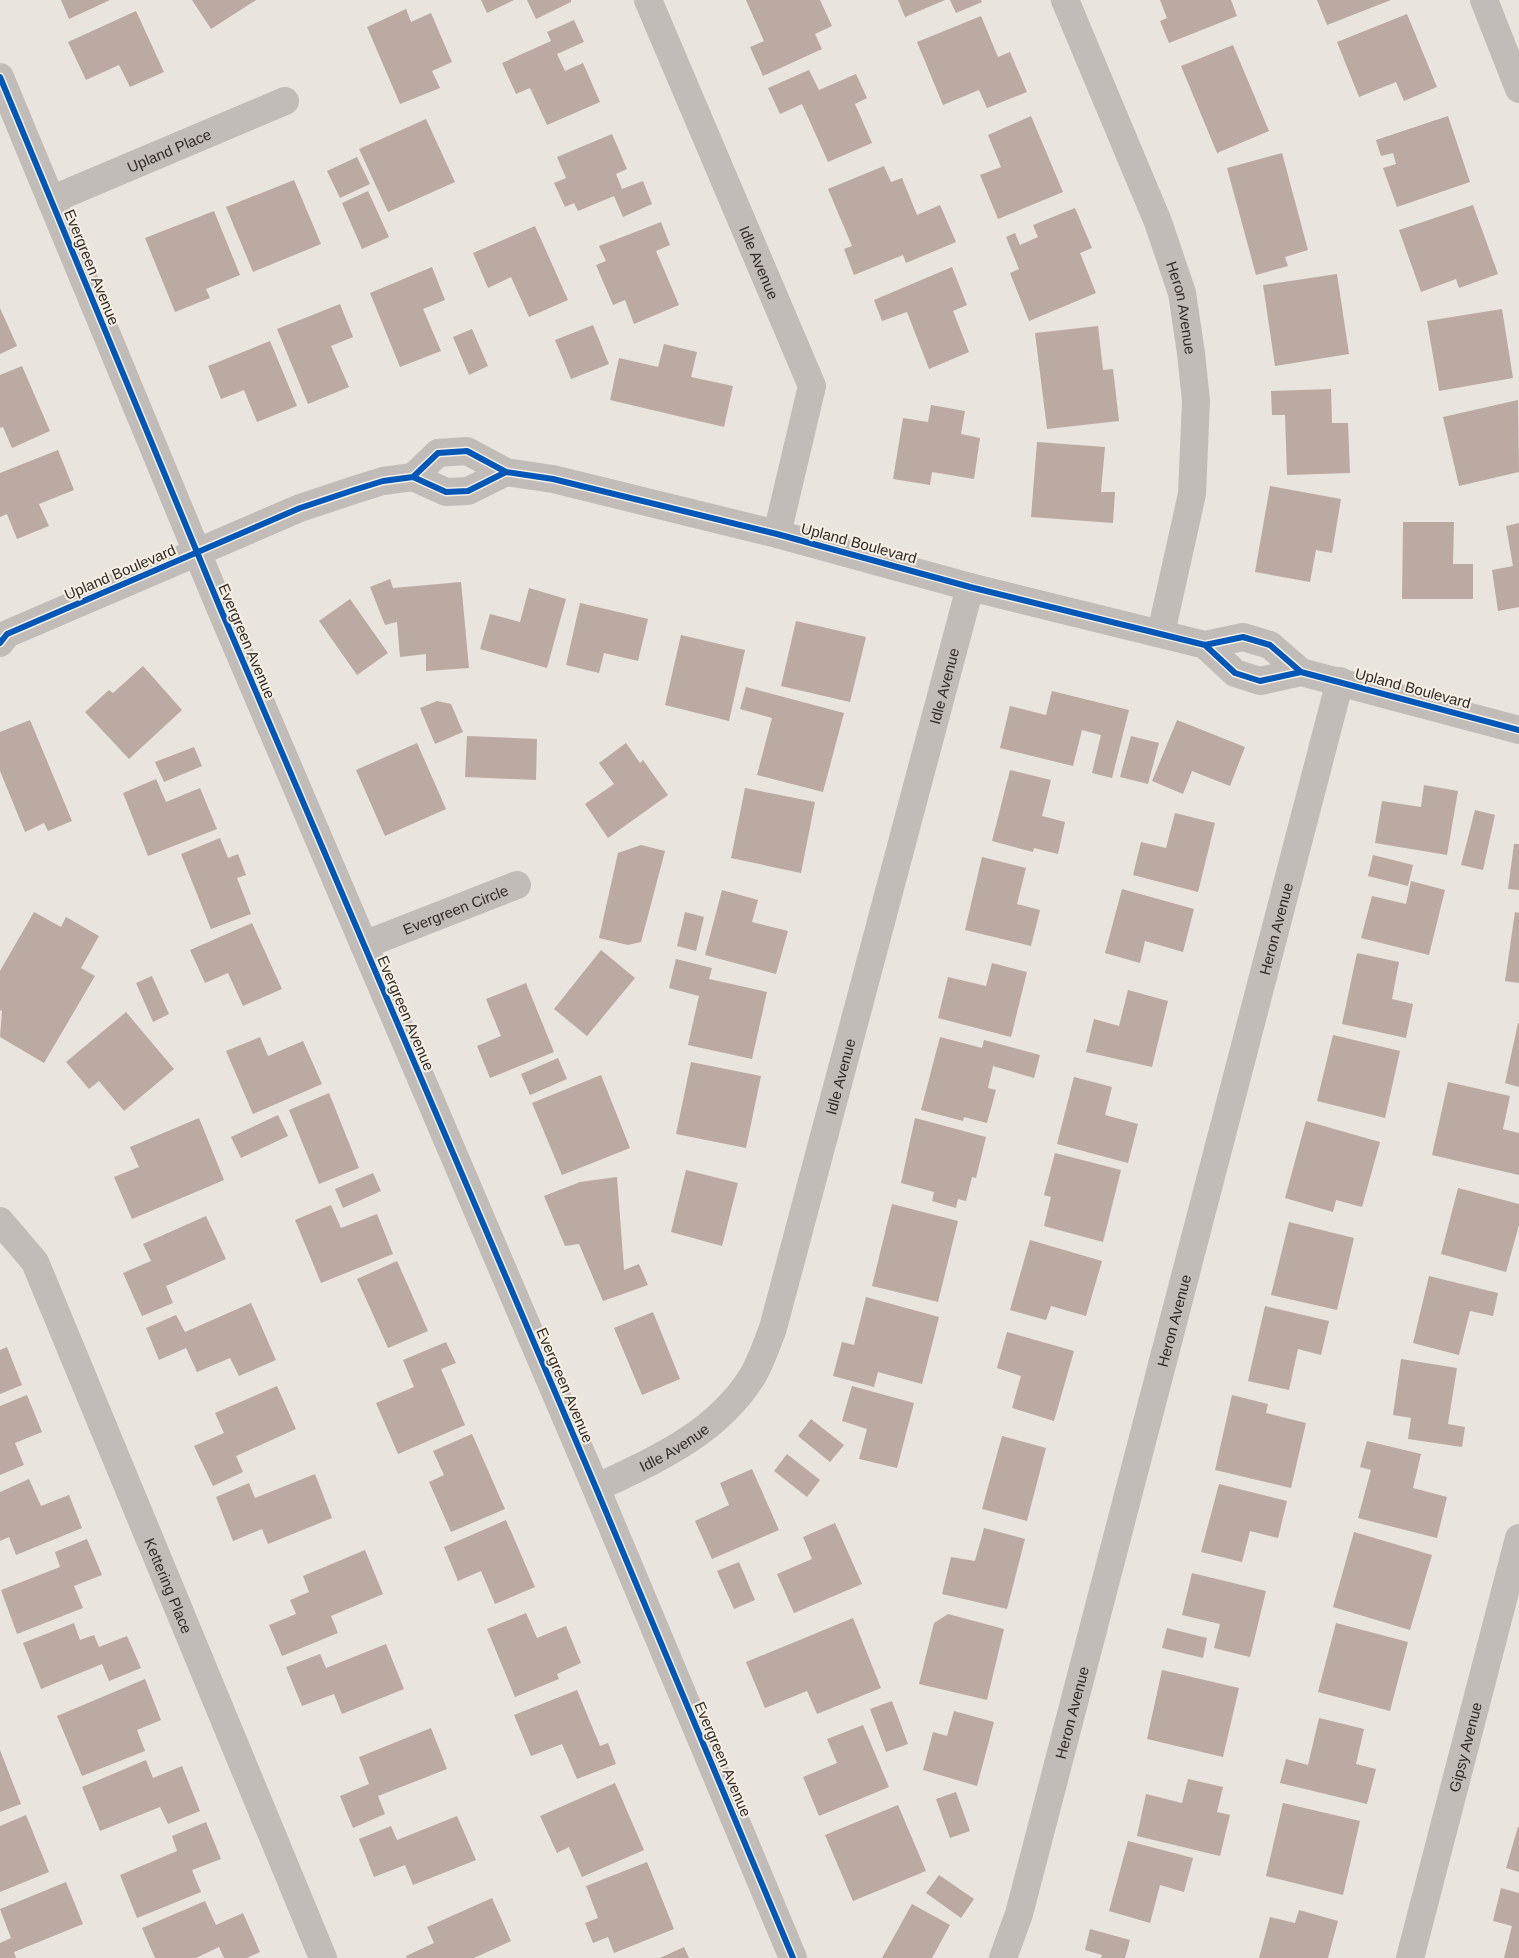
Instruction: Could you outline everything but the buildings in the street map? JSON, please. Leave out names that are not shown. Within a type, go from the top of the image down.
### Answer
[{"type":"street","name":"Idle Avenue","points":[[648,0],[812,386],[777,534]]},
{"type":"street","name":"Heron Avenue","points":[[1065,0],[1158,222],[1182,292],[1189,336],[1196,401],[1192,494],[1161,633]]},
{"type":"street","points":[[1484,0],[1519,89]]},
{"type":"street","name":"Evergreen Avenue","points":[[0,77],[197,553],[596,1488],[793,1958]]},
{"type":"street","name":"Upland Place","points":[[51,200],[285,101]]},
{"type":"street","name":"Upland Boulevard","points":[[2,637],[300,508],[383,481],[413,477],[438,453],[467,451],[506,472],[553,479],[777,534],[970,587],[1205,645],[1235,673],[1260,680],[1301,672],[1519,730]]},
{"type":"street","points":[[413,477],[446,492],[468,491],[506,472]]},
{"type":"street","name":"Idle Avenue","points":[[596,1488],[677,1449],[714,1423],[752,1377],[774,1328],[970,587]]},
{"type":"street","name":"Upland Boulevard","points":[[1205,645],[1243,636],[1270,645],[1301,672]]},
{"type":"street","name":"Heron Avenue","points":[[1003,1958],[1019,1914],[1340,681]]},
{"type":"street","name":"Evergreen Circle","points":[[364,945],[517,885]]},
{"type":"street","name":"Kettering Place","points":[[1,1221],[35,1262],[323,1958]]},
{"type":"street","name":"Gipsy Avenue","points":[[1410,1958],[1519,1538]]},
{"type":"cycle path","points":[[0,77],[221,610],[596,1488],[793,1958]]},
{"type":"cycle path","points":[[413,477],[438,453],[467,451],[506,472],[553,479],[777,534],[970,587],[1205,645],[1243,637],[1270,645],[1301,672]]},
{"type":"cycle path","points":[[0,643],[7,634],[300,508],[383,481],[413,477],[446,492],[468,491],[506,472]]},
{"type":"cycle path","points":[[1205,645],[1235,673],[1260,681],[1301,672],[1519,730]]}]
